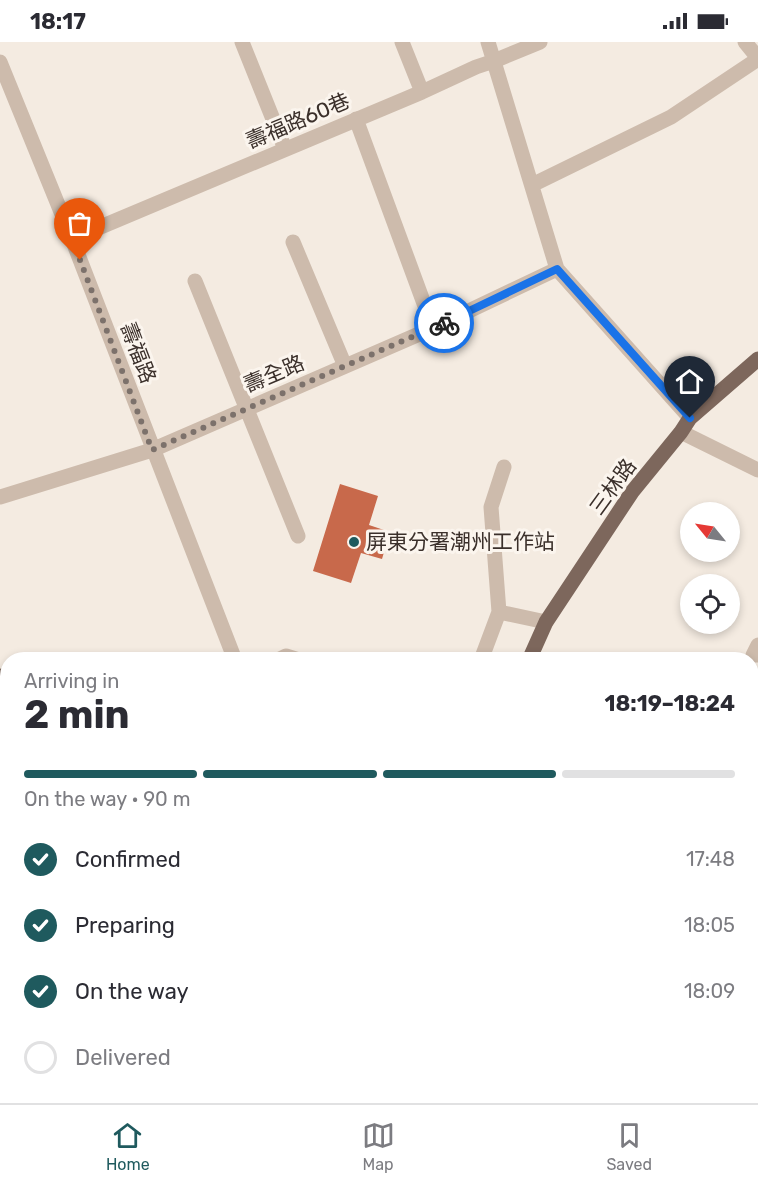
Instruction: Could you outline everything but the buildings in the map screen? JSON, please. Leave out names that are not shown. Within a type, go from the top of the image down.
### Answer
[{"type":"main road","name":"三林路","points":[[533,652],[546,622],[632,492],[690,418],[758,360]]},
{"type":"street","points":[[242,42],[285,149]]},
{"type":"street","points":[[402,42],[422,92]]},
{"type":"street","points":[[488,42],[557,269],[690,418]]},
{"type":"street","name":"壽福路60巷","points":[[72,239],[540,42]]},
{"type":"street","points":[[532,185],[671,117],[758,58],[745,42]]},
{"type":"street","name":"壽福路","points":[[0,62],[72,239],[152,450],[233,652]]},
{"type":"street","points":[[356,119],[434,328]]},
{"type":"street","points":[[293,242],[345,366]]},
{"type":"street","name":"壽全路","points":[[0,497],[152,450],[434,328],[557,269]]},
{"type":"street","points":[[195,282],[298,536]]},
{"type":"street","points":[[681,432],[758,470]]},
{"type":"street","points":[[483,652],[499,612],[490,507],[504,467]]},
{"type":"street","points":[[499,612],[546,622]]},
{"type":"way so far","points":[[80,260],[152,450],[444,323]]},
{"type":"place","name":"屏東分署潮州工作站","points":[[354,542]]},
{"type":"route","points":[[444,323],[557,269],[690,418]]}]
